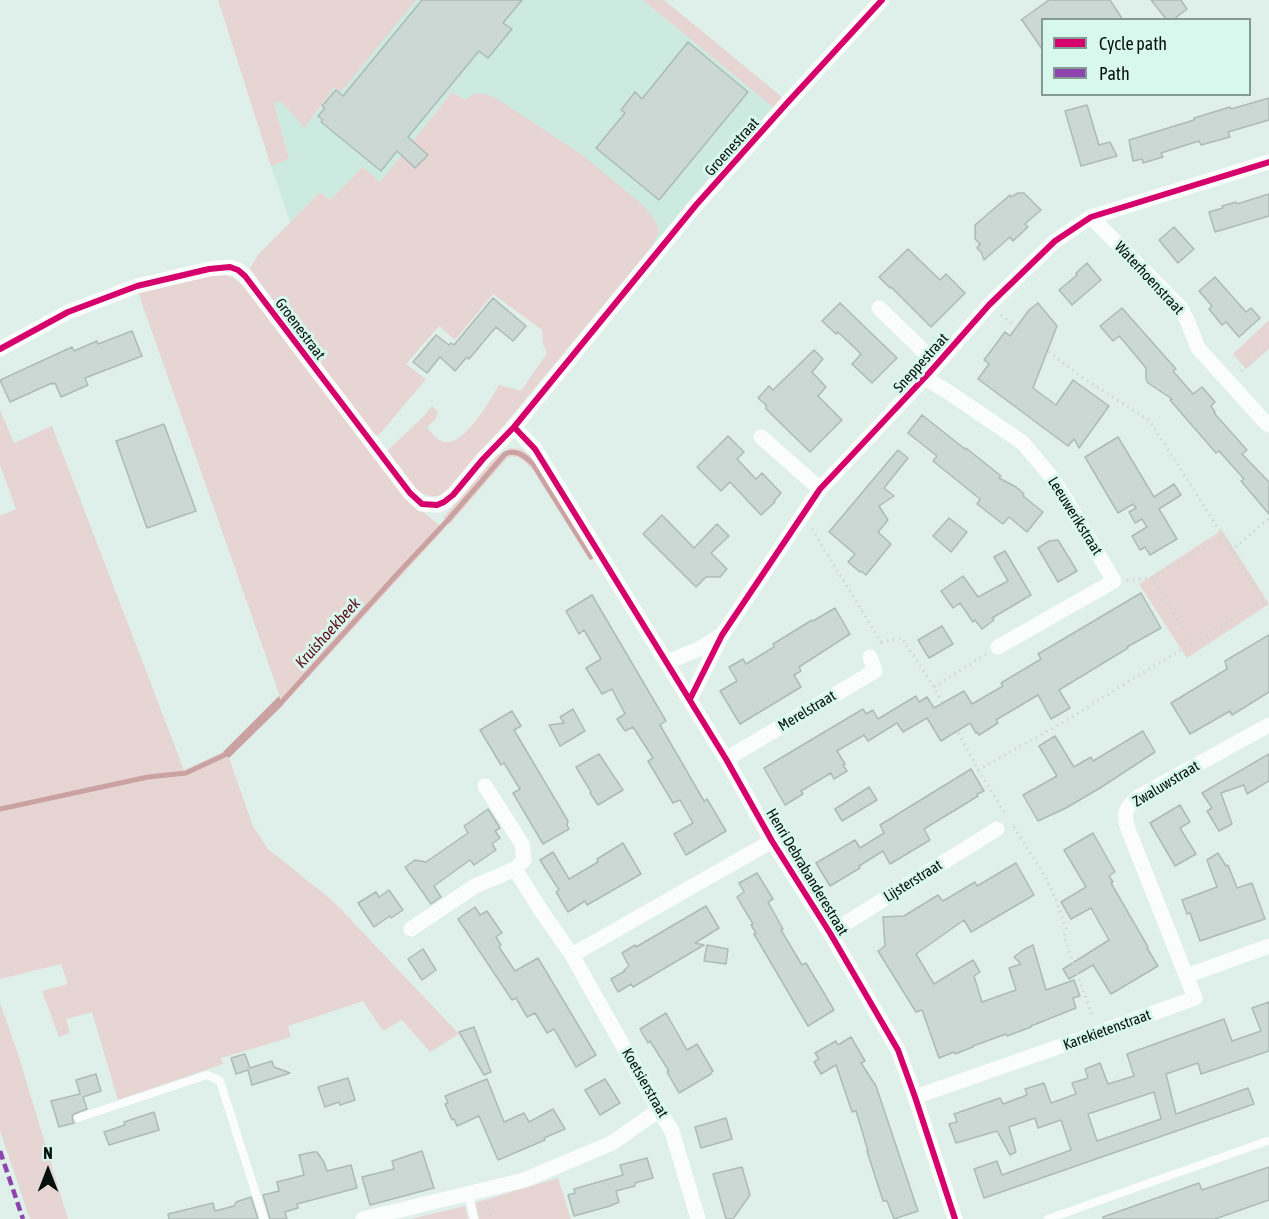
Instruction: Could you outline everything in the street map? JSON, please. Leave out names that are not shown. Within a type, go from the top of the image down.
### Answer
[{"type":"street","name":"Groenestraat","points":[[0,349],[68,312],[137,286],[209,269],[230,267],[245,276],[410,493],[422,504],[437,505],[453,495],[514,427],[696,205],[882,0]]},
{"type":"street","name":"Sneppestraat","points":[[690,699],[722,635],[820,489],[989,305],[1055,241],[1091,217],[1269,162]]},
{"type":"street","name":"Waterhoenstraat","points":[[1091,217],[1180,307],[1198,348],[1269,425]]},
{"type":"street","name":"Sneppestraat","points":[[879,308],[937,364]]},
{"type":"street","name":"Leeuwerikstraat","points":[[924,378],[1023,443],[1054,480],[1114,581]]},
{"type":"street","name":"Henri Debrabanderestraat","points":[[514,427],[535,449],[690,699],[898,1050],[955,1219]]},
{"type":"street","points":[[761,437],[820,489]]},
{"type":"street","points":[[998,647],[1114,581]]},
{"type":"street","name":"Sneppestraat","points":[[667,662],[699,649],[722,635]]},
{"type":"street","name":"Merelstraat","points":[[726,759],[874,671],[870,657]]},
{"type":"street","name":"Zwaluwstraat","points":[[1186,976],[1128,829],[1125,818],[1126,810],[1138,798],[1269,725]]},
{"type":"street","points":[[411,929],[475,886],[516,869],[524,860],[522,844],[485,786]]},
{"type":"street","name":"Lijsterstraat","points":[[830,933],[997,829]]},
{"type":"street","points":[[572,955],[772,840]]},
{"type":"street","name":"Koetsierstraat","points":[[516,869],[572,955],[672,1131],[698,1219]]},
{"type":"street","points":[[1186,976],[1269,946]]},
{"type":"street","name":"Karekietenstraat","points":[[915,1097],[1098,1034],[1194,998],[1186,976]]},
{"type":"street","points":[[363,1219],[524,1180],[612,1143],[659,1110]]},
{"type":"lane","points":[[78,1118],[207,1074],[220,1081],[264,1219]]},
{"type":"lane","points":[[1048,1219],[1267,1141]]},
{"type":"lane","points":[[469,1194],[474,1219]]},
{"type":"path","points":[[989,305],[1083,378],[1150,421],[1269,609]]},
{"type":"path","points":[[1229,382],[1269,345]]},
{"type":"path","points":[[803,514],[881,642]]},
{"type":"path","points":[[1231,551],[1269,518]]},
{"type":"path","points":[[1114,581],[1152,578],[1223,536]]},
{"type":"path","points":[[1152,578],[1193,643]]},
{"type":"path","points":[[978,770],[1067,720],[1263,601]]},
{"type":"path","points":[[870,657],[881,642],[902,638],[934,687],[978,770],[1046,878],[1066,929],[1064,937],[1098,1034]]},
{"type":"path","points":[[934,687],[998,647]]},
{"type":"shaded area","points":[[218,0],[416,0],[341,92],[335,87],[304,128],[282,102],[274,103],[289,159],[271,166]]},
{"type":"shaded area","points":[[416,0],[643,0],[774,108],[653,245],[659,231],[452,92],[380,182],[363,167],[330,200],[320,192],[290,222],[271,166],[289,159],[274,103],[282,102],[304,127],[335,86],[341,91]]},
{"type":"shaded area","points":[[643,0],[664,0],[782,97],[774,108]]},
{"type":"shaded area","points":[[452,92],[465,100],[473,94],[487,94],[581,154],[643,205],[655,220],[659,231],[653,245],[453,487],[441,495],[429,496],[408,481],[386,452],[432,406],[438,412],[435,420],[427,427],[440,440],[453,441],[469,429],[499,385],[521,391],[547,353],[543,344],[542,330],[493,294],[455,340],[439,326],[406,364],[426,379],[379,435],[373,435],[250,269],[258,255],[320,192],[330,200],[363,167],[380,182]]},
{"type":"shaded area","points":[[216,273],[232,277],[247,288],[408,500],[444,529],[283,705],[138,292]]},
{"type":"shaded area","points":[[1269,320],[1269,349],[1246,369],[1233,354]]},
{"type":"shaded area","points":[[0,410],[14,443],[52,426],[184,770],[223,752],[229,758],[253,826],[268,849],[333,901],[459,1034],[430,1052],[402,1020],[383,1031],[363,1001],[288,1026],[291,1037],[221,1058],[223,1064],[118,1100],[92,1012],[66,1019],[70,1033],[59,1037],[42,991],[68,984],[61,964],[0,979],[0,516],[16,509],[0,465]]},
{"type":"shaded area","points":[[510,448],[521,449],[533,458],[595,554],[590,561],[533,470],[518,457],[507,458],[449,525],[443,518],[496,456]]},
{"type":"shaded area","points":[[1222,530],[1269,604],[1187,658],[1139,584]]},
{"type":"shaded area","points":[[279,696],[283,705],[229,758],[223,752]]},
{"type":"shaded area","points":[[0,1003],[17,1051],[68,1219],[30,1219],[0,1131]]},
{"type":"shaded area","points":[[558,1178],[571,1219],[479,1219],[475,1203]]},
{"type":"shaded area","points":[[465,1206],[468,1219],[410,1219]]},
{"type":"building","points":[[422,0],[522,0],[503,23],[512,29],[488,58],[479,51],[408,137],[428,155],[415,168],[397,151],[381,171],[321,122],[323,120],[318,116],[325,108],[322,106],[336,90],[343,96]]},
{"type":"building","points":[[1049,0],[1110,0],[1122,18],[1041,18],[1041,48],[1021,20]]},
{"type":"building","points":[[1151,0],[1181,0],[1187,9],[1176,18],[1165,18]]},
{"type":"building","points":[[688,42],[748,92],[659,200],[596,148],[625,113],[621,110],[635,92],[642,99]]},
{"type":"building","points":[[1269,98],[1269,120],[1228,132],[1230,137],[1201,145],[1199,141],[1161,153],[1163,157],[1143,163],[1142,159],[1133,161],[1129,140],[1230,107],[1231,109]]},
{"type":"building","points":[[1087,105],[1099,145],[1110,142],[1117,156],[1081,166],[1065,111]]},
{"type":"building","points":[[1024,193],[1041,210],[1025,224],[1028,227],[1013,241],[1010,237],[984,260],[977,248],[980,244],[975,239],[975,225],[1010,195],[1011,197]]},
{"type":"building","points":[[1269,194],[1269,216],[1215,232],[1209,212],[1223,208],[1222,206]]},
{"type":"building","points":[[1174,227],[1194,249],[1178,263],[1159,240]]},
{"type":"building","points":[[908,249],[940,280],[946,274],[965,293],[931,327],[879,277]]},
{"type":"building","points":[[1087,263],[1101,280],[1072,305],[1059,290]]},
{"type":"building","points":[[1215,277],[1246,312],[1251,308],[1260,318],[1239,337],[1226,322],[1222,325],[1209,309],[1212,306],[1199,291]]},
{"type":"building","points":[[493,298],[526,326],[513,341],[496,327],[469,359],[467,357],[455,371],[440,357],[427,373],[413,362],[436,335],[449,345],[451,343],[454,345]]},
{"type":"building","points":[[840,303],[897,358],[872,383],[852,364],[861,354],[838,332],[836,334],[822,321]]},
{"type":"building","points":[[1038,303],[1057,326],[1033,388],[1056,405],[1073,380],[1109,406],[1079,448],[1074,439],[1068,446],[978,379],[989,364],[984,360],[1005,332],[1010,336],[1029,310]]},
{"type":"building","points":[[1122,308],[1176,369],[1173,371],[1193,394],[1202,387],[1215,402],[1211,406],[1214,413],[1247,450],[1242,454],[1269,482],[1269,514],[1241,481],[1244,479],[1219,451],[1216,453],[1170,400],[1172,399],[1148,383],[1146,368],[1119,336],[1113,341],[1100,326]]},
{"type":"building","points":[[132,331],[142,356],[85,378],[88,385],[61,397],[55,383],[52,383],[10,402],[0,380],[72,347],[74,351],[97,341],[98,344]]},
{"type":"building","points":[[814,350],[823,359],[812,372],[826,387],[818,396],[842,420],[810,452],[766,409],[766,405],[758,398],[769,386],[773,390]]},
{"type":"building","points":[[922,415],[1001,476],[999,478],[1016,487],[1024,494],[1023,496],[1043,512],[1027,532],[1009,517],[1003,524],[977,504],[980,499],[933,461],[937,456],[908,433]]},
{"type":"building","points":[[164,424],[196,511],[147,528],[116,441]]},
{"type":"building","points":[[728,436],[744,452],[737,459],[756,479],[762,473],[781,493],[761,515],[730,482],[721,491],[697,467]]},
{"type":"building","points":[[1118,437],[1154,497],[1174,484],[1181,495],[1159,509],[1177,539],[1150,555],[1145,547],[1140,550],[1132,536],[1147,527],[1142,519],[1135,523],[1129,512],[1136,508],[1133,504],[1118,513],[1085,457]]},
{"type":"building","points":[[898,450],[908,458],[884,488],[894,496],[879,506],[888,520],[878,532],[891,544],[866,575],[848,562],[855,554],[829,532]]},
{"type":"building","points":[[662,515],[694,548],[717,524],[729,536],[711,553],[727,569],[720,577],[706,577],[696,587],[643,534]]},
{"type":"building","points":[[949,518],[967,532],[951,552],[933,536]]},
{"type":"building","points":[[1058,540],[1077,571],[1058,582],[1038,548],[1049,541]]},
{"type":"building","points":[[1005,551],[1031,595],[992,618],[994,620],[982,629],[975,620],[973,622],[960,603],[953,608],[941,591],[963,576],[978,597],[1008,581],[994,557]]},
{"type":"building","points":[[1141,593],[1161,628],[1059,690],[1070,708],[1051,719],[1038,695],[996,720],[998,723],[979,735],[970,723],[941,741],[927,718],[903,732],[897,723],[868,741],[864,735],[837,751],[847,771],[834,779],[831,773],[801,791],[803,794],[785,805],[764,768],[863,709],[866,714],[873,710],[878,719],[916,696],[919,702],[927,697],[934,708],[964,691],[972,704],[1003,686],[1001,683],[1041,659],[1038,654]]},
{"type":"building","points":[[592,595],[666,721],[660,725],[704,801],[707,799],[726,831],[686,855],[674,834],[693,823],[680,800],[673,803],[648,761],[653,758],[633,727],[625,731],[617,719],[625,714],[612,689],[602,694],[586,668],[601,659],[584,630],[579,634],[566,611]]},
{"type":"building","points":[[835,608],[850,634],[799,667],[801,671],[794,675],[801,687],[740,724],[720,691],[737,681],[729,667],[743,659],[746,664],[774,647],[773,644]]},
{"type":"building","points":[[942,626],[953,644],[929,658],[918,640]]},
{"type":"building","points":[[1269,635],[1269,692],[1232,715],[1230,711],[1190,734],[1171,703],[1227,669],[1225,661]]},
{"type":"building","points":[[573,709],[585,731],[560,746],[549,725],[564,723],[560,717]]},
{"type":"building","points":[[512,711],[521,726],[514,730],[568,821],[569,829],[543,844],[513,793],[520,789],[504,763],[501,765],[480,730]]},
{"type":"building","points":[[1143,731],[1155,752],[1100,788],[1038,821],[1023,795],[1057,776],[1039,746],[1055,736],[1074,767],[1091,757],[1093,761]]},
{"type":"building","points":[[599,754],[623,790],[598,805],[576,767]]},
{"type":"building","points":[[1269,754],[1269,781],[1247,794],[1244,785],[1221,793],[1232,824],[1219,831],[1207,811],[1212,808],[1202,793]]},
{"type":"building","points":[[971,769],[984,791],[924,829],[930,840],[890,864],[883,851],[830,886],[816,863],[855,840],[860,848],[884,833],[880,825]]},
{"type":"building","points":[[869,787],[877,800],[842,821],[835,809]]},
{"type":"building","points":[[1180,805],[1190,822],[1180,828],[1196,854],[1175,866],[1150,823]]},
{"type":"building","points":[[488,809],[500,828],[495,831],[500,838],[492,844],[496,850],[474,865],[470,860],[434,886],[441,897],[431,904],[405,867],[415,860],[426,862],[468,833],[464,826]]},
{"type":"building","points":[[1093,833],[1115,872],[1109,876],[1113,882],[1111,883],[1158,966],[1111,994],[1093,965],[1069,979],[1063,969],[1109,940],[1091,908],[1071,919],[1061,902],[1086,887],[1064,850]]},
{"type":"building","points":[[623,843],[641,874],[587,905],[585,901],[568,912],[556,892],[559,890],[540,860],[553,852],[569,879],[598,862],[597,859]]},
{"type":"building","points":[[1218,853],[1226,866],[1228,865],[1237,888],[1252,883],[1265,919],[1200,941],[1190,913],[1187,914],[1182,900],[1217,887],[1207,860]]},
{"type":"building","points":[[1016,863],[1034,895],[971,932],[964,920],[916,954],[934,984],[973,960],[980,972],[974,976],[982,1002],[1016,990],[1009,968],[1021,964],[1014,957],[1033,945],[1046,990],[1074,980],[1080,996],[1073,998],[1076,1008],[1007,1036],[1006,1034],[939,1058],[922,1010],[916,1012],[878,951],[885,946],[883,917],[904,916],[938,895],[943,901],[975,882],[977,886]]},
{"type":"building","points":[[757,873],[773,899],[768,902],[783,929],[781,930],[802,965],[806,963],[834,1010],[808,1026],[754,934],[756,933],[751,925],[753,924],[737,897],[744,892],[739,883]]},
{"type":"building","points":[[389,890],[403,910],[374,927],[358,903],[376,892],[379,897]]},
{"type":"building","points":[[706,906],[719,928],[695,943],[704,945],[633,987],[631,984],[618,992],[611,979],[629,966],[622,953]]},
{"type":"building","points":[[475,907],[480,915],[487,911],[502,933],[496,937],[501,945],[499,947],[515,971],[538,958],[596,1055],[576,1067],[554,1029],[547,1033],[535,1013],[527,1017],[516,998],[512,1000],[458,919]]},
{"type":"building","points":[[707,945],[728,949],[726,964],[704,961]]},
{"type":"building","points":[[423,949],[436,970],[422,980],[408,959]]},
{"type":"building","points":[[1269,1002],[1269,1051],[1201,1074],[1198,1063],[1166,1074],[1176,1114],[1248,1088],[1254,1104],[984,1198],[974,1169],[997,1161],[1002,1175],[1071,1150],[1061,1120],[1038,1128],[1035,1118],[1009,1127],[1016,1152],[1010,1155],[997,1131],[956,1143],[949,1124],[957,1122],[954,1114],[1000,1098],[1003,1104],[1027,1095],[1025,1089],[1044,1083],[1051,1103],[1076,1094],[1072,1083],[1088,1078],[1085,1069],[1100,1063],[1108,1084],[1134,1076],[1127,1054],[1224,1019],[1232,1041],[1261,1031],[1252,1008]],"holes":[[[1154,1092],[1161,1119],[1097,1141],[1088,1114]]]},
{"type":"building","points":[[666,1013],[687,1050],[697,1044],[713,1071],[679,1093],[667,1072],[669,1071],[640,1029]]},
{"type":"building","points":[[474,1027],[491,1072],[484,1075],[459,1032]]},
{"type":"building","points":[[851,1037],[865,1061],[861,1063],[876,1086],[918,1211],[894,1219],[887,1201],[883,1201],[856,1111],[852,1112],[836,1065],[821,1074],[814,1062],[819,1059],[815,1053],[836,1041],[838,1045]]},
{"type":"building","points":[[245,1054],[250,1068],[272,1061],[274,1067],[290,1073],[252,1085],[248,1070],[236,1074],[231,1058]]},
{"type":"building","points":[[96,1074],[101,1091],[83,1097],[87,1109],[74,1114],[72,1117],[74,1123],[59,1127],[51,1101],[80,1094],[76,1080]]},
{"type":"building","points":[[348,1078],[355,1100],[325,1107],[318,1087]]},
{"type":"building","points":[[487,1079],[504,1122],[524,1113],[529,1122],[553,1109],[565,1129],[498,1160],[479,1116],[457,1126],[445,1104],[448,1103],[445,1096]]},
{"type":"building","points":[[605,1079],[620,1103],[600,1115],[585,1090]]},
{"type":"building","points":[[154,1112],[159,1130],[109,1145],[104,1132],[125,1125],[124,1122]]},
{"type":"building","points":[[726,1118],[732,1139],[701,1148],[695,1127]]},
{"type":"building","points":[[422,1151],[434,1188],[370,1205],[362,1177],[394,1169],[392,1161]]},
{"type":"building","points":[[317,1152],[327,1171],[351,1165],[357,1188],[297,1204],[298,1208],[285,1212],[287,1219],[270,1219],[263,1195],[279,1191],[277,1182],[304,1175],[299,1155]]},
{"type":"building","points":[[647,1158],[653,1178],[616,1191],[619,1202],[574,1216],[568,1195],[575,1193],[574,1189],[623,1175],[620,1165]]},
{"type":"building","points":[[742,1167],[750,1195],[733,1219],[726,1219],[713,1174]]},
{"type":"building","points":[[1269,1167],[1269,1200],[1215,1219],[1103,1219],[1103,1217],[1199,1183],[1202,1190]]},
{"type":"building","points":[[251,1197],[258,1219],[169,1219],[168,1214],[213,1203],[215,1211],[234,1206],[236,1202]]},
{"type":"waterway","name":"Kruishoekbeek","points":[[278,706],[448,520],[505,454],[517,453],[533,464],[591,557]]},
{"type":"waterway","name":"Kruishoekbeek","points":[[0,809],[148,777],[186,773],[231,752]]},
{"type":"marked path","points":[[0,1151],[23,1219]]},
{"type":"cycle path","points":[[0,349],[68,312],[137,286],[209,269],[230,267],[245,276],[410,493],[422,504],[437,505],[453,495],[514,427],[696,205],[882,0]]},
{"type":"cycle path","points":[[690,699],[722,635],[820,489],[929,373],[989,305],[1055,241],[1091,217],[1269,162]]},
{"type":"cycle path","points":[[514,427],[535,449],[726,759],[772,841],[830,933],[898,1050],[955,1219]]}]
